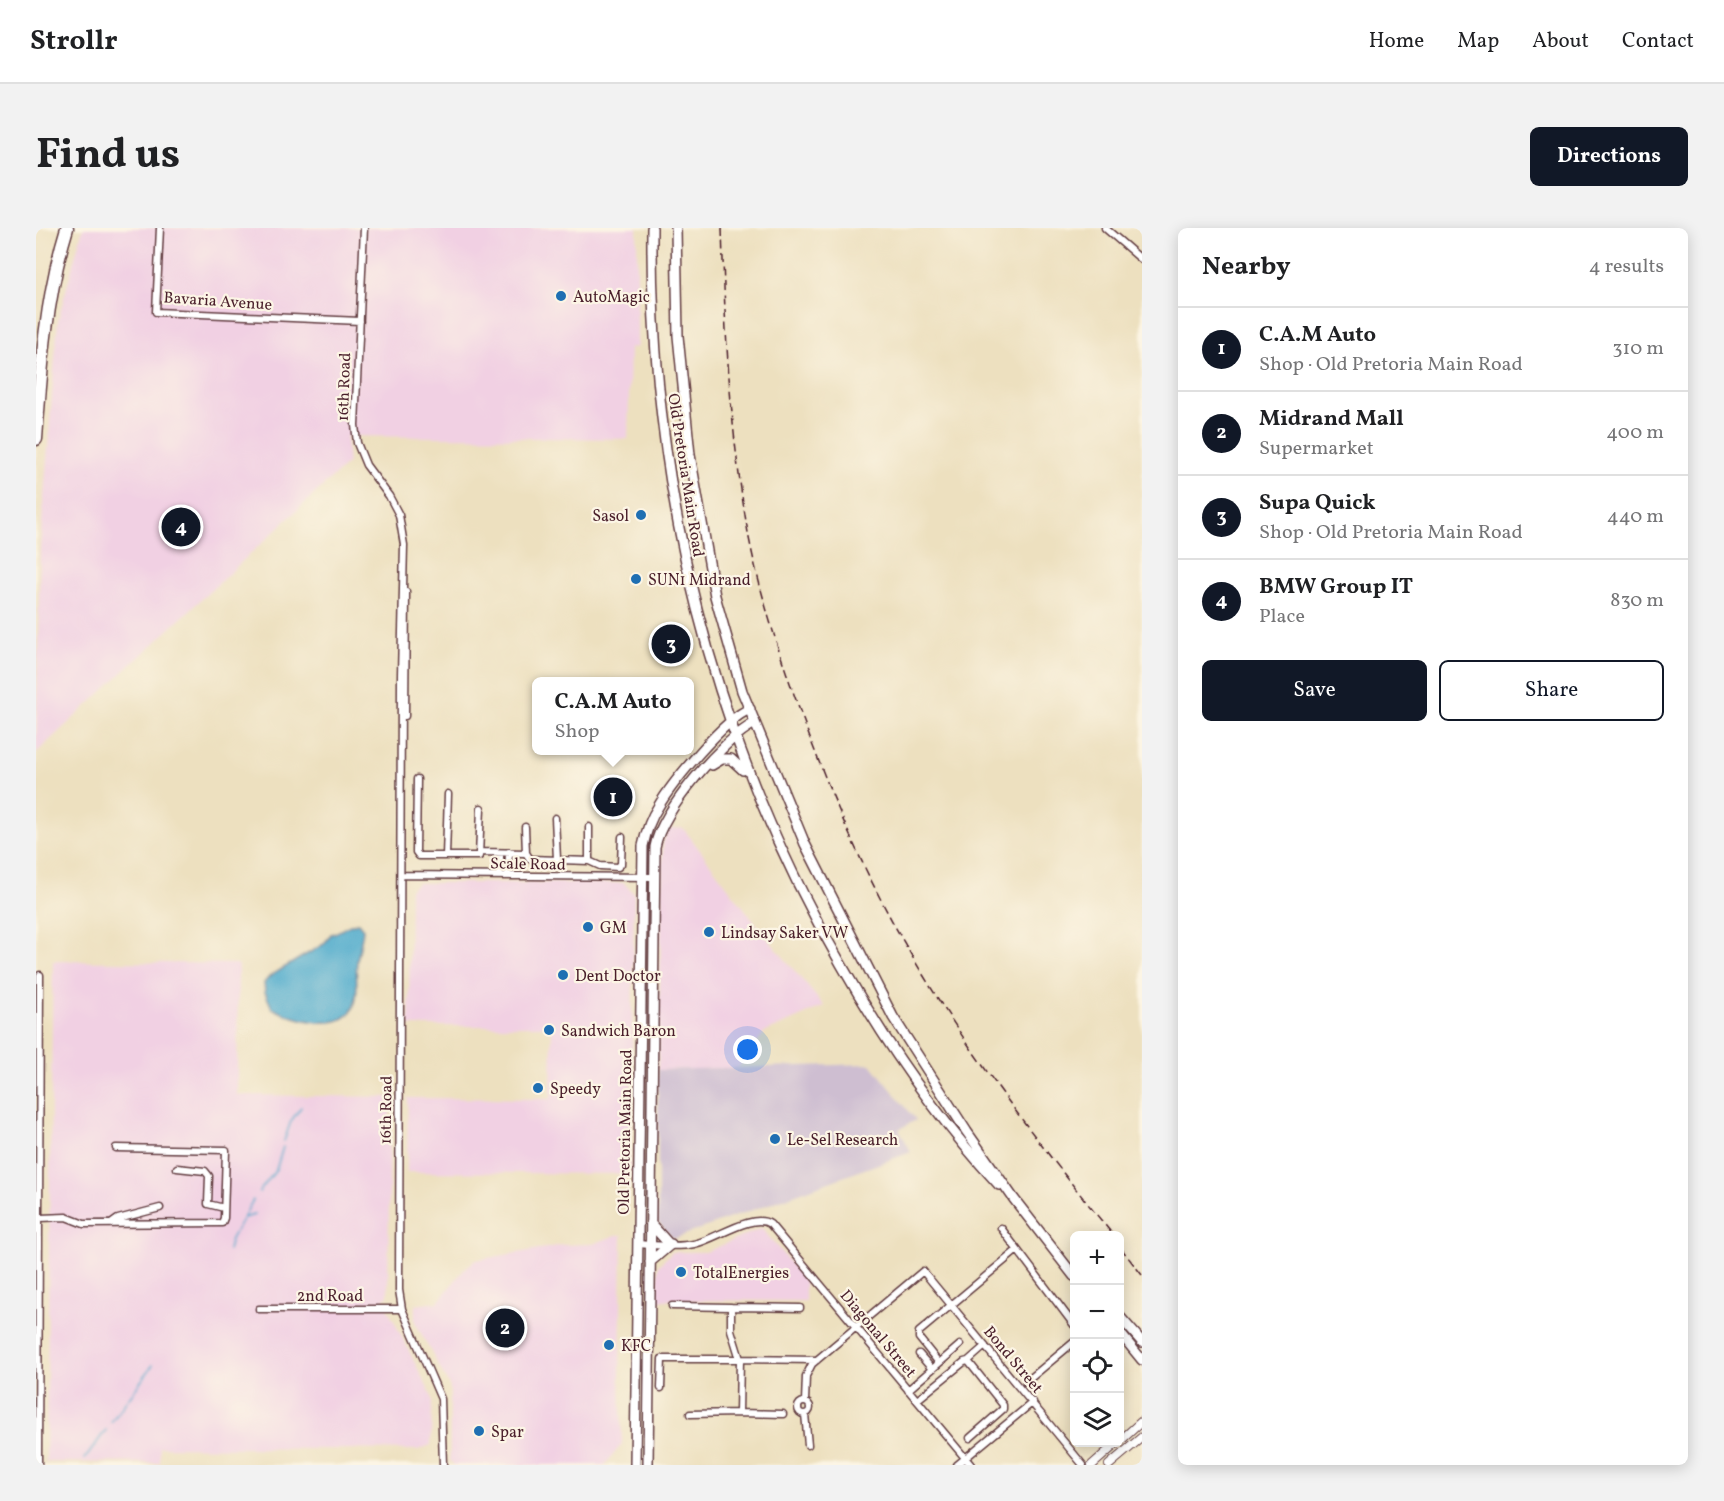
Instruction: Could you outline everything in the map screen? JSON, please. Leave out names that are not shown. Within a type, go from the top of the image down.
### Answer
[{"type":"highway","points":[[36,439],[44,339],[55,271],[67,228]]},
{"type":"main road","name":"Old Pretoria Main Road","points":[[652,228],[654,347],[669,480],[698,616],[729,721],[754,790],[807,905],[879,1028],[938,1111],[990,1175],[1014,1199]]},
{"type":"main road","name":"Old Pretoria Main Road","points":[[676,228],[680,367],[692,471],[720,619],[755,723],[801,835],[874,983],[930,1077],[1014,1199],[1070,1269]]},
{"type":"main road","name":"Old Pretoria Main Road","points":[[635,1465],[641,878],[646,835],[658,807],[729,721],[750,709]]},
{"type":"main road","name":"Old Pretoria Main Road","points":[[648,1465],[654,847],[660,827],[670,809],[735,736],[755,723]]},
{"type":"main road","points":[[702,772],[719,760],[731,759],[740,766],[754,790]]},
{"type":"main road","points":[[650,1262],[670,1244],[651,1224]]},
{"type":"main road","points":[[1124,1322],[1142,1342]]},
{"type":"main road","points":[[1124,1339],[1142,1360]]},
{"type":"street","name":"Bavaria Avenue","points":[[160,228],[156,312],[360,321]]},
{"type":"street","name":"16th Road","points":[[364,228],[355,425],[357,443],[366,465],[389,496],[399,515],[403,532],[407,618],[402,746],[398,1190],[402,1309],[441,1400],[442,1465]]},
{"type":"street","points":[[1105,228],[1142,260]]},
{"type":"street","points":[[417,779],[417,854],[476,858],[481,852],[482,808]]},
{"type":"street","points":[[446,856],[448,794]]},
{"type":"street","points":[[555,818],[557,859]]},
{"type":"street","points":[[525,827],[526,853],[530,859],[589,861],[600,866],[621,867],[622,837]]},
{"type":"street","points":[[589,827],[589,861]]},
{"type":"street","points":[[481,852],[526,853]]},
{"type":"street","points":[[500,852],[500,876]]},
{"type":"street","points":[[508,852],[508,876]]},
{"type":"street","name":"Scale Road","points":[[402,875],[653,877]]},
{"type":"street","points":[[38,1465],[40,975]]},
{"type":"street","points":[[40,1218],[66,1218],[84,1224],[219,1224],[224,1218],[226,1150],[116,1148]]},
{"type":"street","points":[[177,1168],[205,1171],[208,1176],[208,1204],[225,1208]]},
{"type":"street","points":[[111,1224],[118,1219],[160,1208]]},
{"type":"street","name":"Diagonal Street","points":[[670,1244],[694,1244],[751,1221],[765,1221],[775,1228],[971,1465]]},
{"type":"street","points":[[1000,1228],[1070,1320]]},
{"type":"street","points":[[636,1244],[670,1244]]},
{"type":"street","points":[[939,1363],[918,1335],[1016,1251]]},
{"type":"street","name":"Bond Street","points":[[855,1326],[923,1271],[1083,1465]]},
{"type":"street","points":[[672,1306],[800,1308]]},
{"type":"street","points":[[731,1307],[731,1330],[740,1359],[739,1413]]},
{"type":"street","name":"2nd Road","points":[[259,1309],[402,1309]]},
{"type":"street","points":[[808,1445],[805,1414],[798,1409],[800,1404],[805,1402],[807,1372],[855,1326]]},
{"type":"street","points":[[908,1390],[960,1345]]},
{"type":"street","points":[[1026,1382],[1070,1345]]},
{"type":"street","points":[[917,1400],[986,1347]]},
{"type":"street","points":[[919,1354],[932,1369]]},
{"type":"street","points":[[661,1388],[662,1359],[817,1360]]},
{"type":"street","points":[[968,1361],[1003,1405],[1003,1409],[970,1438]]},
{"type":"street","points":[[957,1465],[1032,1402]]},
{"type":"street","points":[[690,1414],[783,1414]]},
{"type":"street","points":[[1124,1437],[1142,1421]]},
{"type":"street","points":[[1109,1465],[1142,1437]]},
{"type":"street","points":[[1092,1465],[1113,1447]]},
{"type":"shaded area","points":[[83,228],[637,228],[637,347],[630,348],[628,439],[346,436],[348,463],[36,753],[40,547],[58,320]]},
{"type":"shaded area","points":[[683,828],[763,933],[824,1006],[764,1033],[738,1068],[658,1070],[663,843],[668,829]]},
{"type":"shaded area","points":[[417,883],[624,883],[634,894],[630,1174],[407,1172],[408,1098],[551,1099],[552,1026],[409,1026],[410,889]]},
{"type":"shaded area","points":[[53,961],[238,964],[237,1095],[390,1097],[388,1295],[383,1299],[432,1397],[431,1445],[418,1450],[160,1447],[160,1463],[46,1462]]},
{"type":"shaded area","points":[[871,1064],[916,1120],[899,1129],[911,1152],[673,1239],[658,1222],[658,1070]]},
{"type":"shaded area","points":[[762,1228],[805,1282],[805,1301],[658,1300],[658,1266],[672,1252],[706,1252]]},
{"type":"shaded area","points":[[622,1235],[620,1379],[622,1444],[605,1465],[454,1465],[450,1460],[450,1387],[415,1322],[415,1305],[438,1302],[466,1267],[476,1260],[563,1245],[593,1244]]},
{"type":"water","points":[[358,923],[363,929],[357,961],[356,998],[350,1013],[341,1019],[318,1022],[293,1017],[272,1008],[264,983],[270,976],[324,944],[331,934]]},
{"type":"waterway","points":[[284,1141],[291,1121],[301,1107]]},
{"type":"waterway","points":[[259,1192],[276,1170],[283,1147]]},
{"type":"waterway","points":[[243,1218],[253,1200]]},
{"type":"waterway","points":[[228,1250],[231,1239],[243,1218],[254,1215]]},
{"type":"waterway","points":[[111,1422],[153,1365]]},
{"type":"waterway","points":[[85,1459],[106,1430]]},
{"type":"railway","points":[[722,228],[730,383],[737,461],[749,538],[772,627],[819,761],[847,830],[880,898],[931,987],[988,1073],[1110,1231]]},
{"type":"railway","points":[[1124,1252],[1142,1275]]},
{"type":"place","name":"AutoMagic","points":[[561,296]]},
{"type":"place","name":"Sasol","points":[[641,515]]},
{"type":"place","name":"BMW Group IT","points":[[181,527]]},
{"type":"place","name":"SUN1 Midrand","points":[[636,579]]},
{"type":"place","name":"Supa Quick","points":[[671,644]]},
{"type":"place","name":"C.A.M Auto","points":[[613,797]]},
{"type":"place","name":"GM","points":[[588,927]]},
{"type":"place","name":"Lindsay Saker VW","points":[[709,932]]},
{"type":"place","name":"Dent Doctor","points":[[563,975]]},
{"type":"place","name":"Sandwich Baron","points":[[549,1030]]},
{"type":"place","name":"Speedy","points":[[538,1088]]},
{"type":"place","name":"Le-Sel Research","points":[[775,1139]]},
{"type":"place","name":"TotalEnergies","points":[[681,1272]]},
{"type":"place","name":"Midrand Mall","points":[[505,1328]]},
{"type":"place","name":"KFC","points":[[609,1345]]},
{"type":"place","name":"Spar","points":[[479,1431]]}]
